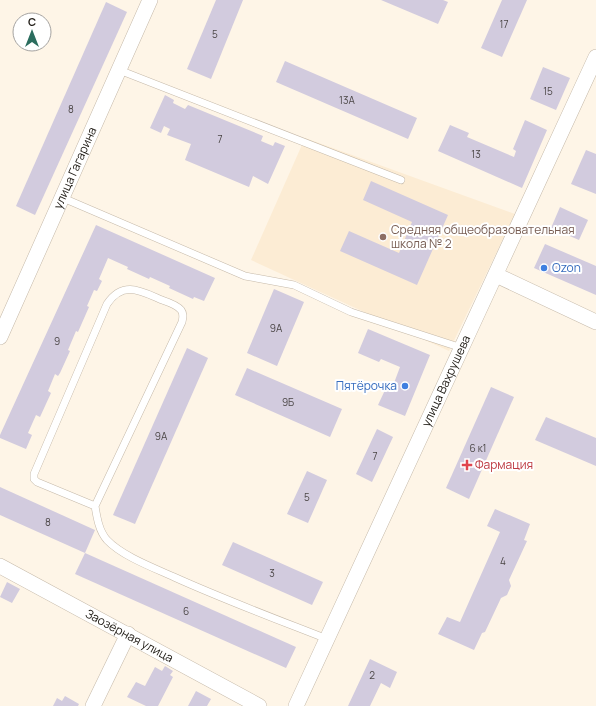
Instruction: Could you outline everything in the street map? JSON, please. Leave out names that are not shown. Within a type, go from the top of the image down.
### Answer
[{"type":"street","name":"улица Гагарина","points":[[0,337],[5,314],[63,198],[150,0]]},
{"type":"street","name":"улица Вахрушева","points":[[296,706],[596,57]]},
{"type":"street","points":[[496,275],[596,322]]},
{"type":"street","name":"Заозёрная улица","points":[[0,566],[259,706]]},
{"type":"street","points":[[92,706],[128,634]]},
{"type":"lane","points":[[119,70],[401,180]]},
{"type":"lane","points":[[63,198],[245,276],[294,285],[351,312],[462,348]]},
{"type":"lane","points":[[95,506],[37,482],[34,479],[34,474],[107,304],[112,296],[128,288],[139,290],[173,304],[181,310],[183,316],[182,322],[95,506],[97,521],[102,532],[108,540],[120,550],[146,565],[232,603],[327,639]]},
{"type":"shaded area","name":"Средняя общеобразовательная школа № 2","points":[[305,138],[515,214],[449,351],[251,260]]},
{"type":"building","points":[[216,0],[243,0],[211,79],[187,69]]},
{"type":"building","points":[[381,0],[443,0],[448,2],[438,24]]},
{"type":"building","points":[[502,0],[527,0],[502,57],[481,48]]},
{"type":"building","points":[[106,2],[127,12],[35,215],[16,206]]},
{"type":"building","points":[[285,61],[417,118],[408,139],[276,82]]},
{"type":"building","points":[[543,67],[570,78],[556,110],[530,99]]},
{"type":"building","points":[[165,95],[174,100],[173,103],[185,109],[188,105],[263,136],[261,141],[273,146],[275,142],[285,146],[268,184],[253,176],[249,187],[185,160],[191,144],[167,135],[170,129],[164,126],[161,133],[150,128]]},
{"type":"building","points":[[525,120],[547,130],[522,188],[438,151],[450,125],[469,133],[467,137],[514,157],[516,151],[513,149]]},
{"type":"building","points":[[586,150],[596,154],[596,194],[571,184]]},
{"type":"building","points":[[371,181],[448,215],[417,285],[340,251],[349,231],[399,253],[412,222],[363,200]]},
{"type":"building","points":[[560,207],[588,220],[579,240],[551,228]]},
{"type":"building","points":[[96,225],[215,278],[204,301],[194,297],[193,299],[169,288],[170,286],[150,277],[149,279],[108,258],[99,279],[102,281],[97,291],[94,290],[87,306],[89,307],[78,332],[76,331],[68,350],[70,351],[60,373],[58,376],[55,374],[48,391],[51,393],[40,417],[36,415],[28,433],[32,435],[26,449],[0,438],[0,435]]},
{"type":"building","points":[[545,244],[596,266],[596,295],[534,268]]},
{"type":"building","points":[[274,289],[304,302],[277,366],[247,353]]},
{"type":"building","points":[[368,329],[430,355],[405,416],[378,405],[386,388],[391,391],[400,367],[381,359],[379,362],[358,353]]},
{"type":"building","points":[[187,348],[208,358],[135,524],[113,515]]},
{"type":"building","points":[[247,368],[342,409],[330,437],[235,395]]},
{"type":"building","points":[[491,387],[514,397],[469,499],[446,488]]},
{"type":"building","points":[[546,417],[596,438],[596,466],[535,440]]},
{"type":"building","points":[[377,429],[393,437],[372,482],[356,474]]},
{"type":"building","points":[[307,471],[327,480],[308,523],[287,514]]},
{"type":"building","points":[[0,487],[95,530],[85,553],[0,515]]},
{"type":"building","points":[[495,509],[530,524],[524,540],[527,541],[509,580],[511,586],[507,595],[501,598],[485,632],[482,633],[474,650],[438,634],[447,617],[460,622],[500,532],[487,526]]},
{"type":"building","points":[[233,542],[323,582],[312,605],[222,565]]},
{"type":"building","points":[[85,553],[296,647],[286,668],[75,574]]},
{"type":"building","points":[[7,582],[20,589],[12,603],[0,597]]},
{"type":"building","points":[[370,659],[397,672],[390,688],[381,683],[370,706],[348,706]]},
{"type":"building","points":[[165,666],[173,671],[170,675],[173,677],[158,706],[146,706],[127,697],[136,682],[145,686],[155,667],[162,671]]},
{"type":"building","points":[[196,691],[211,699],[207,706],[188,706]]},
{"type":"building","points":[[65,696],[79,704],[78,706],[53,706],[57,698],[62,701]]},
{"type":"place","name":"Средняя общеобразовательная школа № 2","points":[[383,237]]},
{"type":"place","name":"Ozon","points":[[544,268]]},
{"type":"place","name":"Пятёрочка","points":[[405,386]]},
{"type":"place","name":"Фармация","points":[[467,465]]}]
